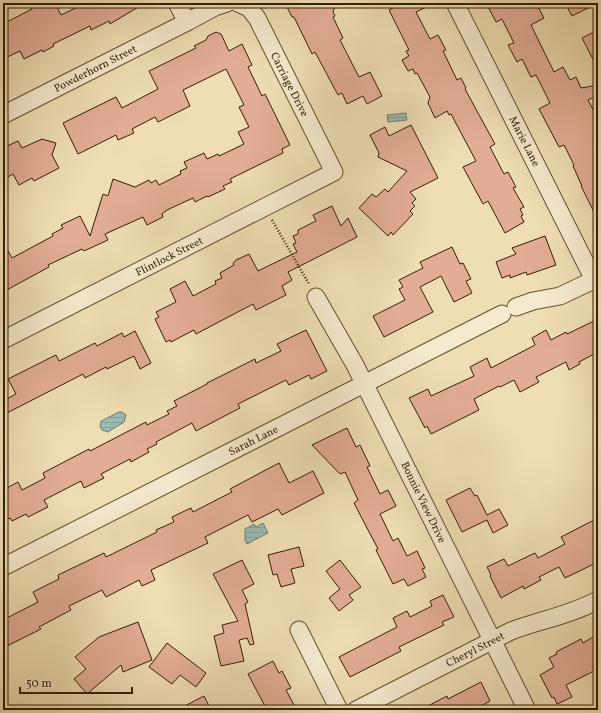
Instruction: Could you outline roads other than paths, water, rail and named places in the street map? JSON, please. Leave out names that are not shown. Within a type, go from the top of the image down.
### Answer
[{"type":"street","points":[[178,3],[187,22],[215,7],[227,3]]},
{"type":"street","name":"Carriage Drive","points":[[238,3],[249,8],[257,18],[334,172]]},
{"type":"street","name":"Marie Lane","points":[[455,3],[596,279]]},
{"type":"street","name":"Powderhorn Street","points":[[3,115],[187,22]]},
{"type":"street","name":"Flintlock Street","points":[[3,340],[334,172]]},
{"type":"street","name":"Sarah Lane","points":[[3,567],[509,310],[533,301],[560,296],[596,279]]},
{"type":"street","name":"Bonnie View Drive","points":[[316,297],[365,383],[527,710]]},
{"type":"street","name":"Cheryl Street","points":[[356,710],[493,640],[528,624],[573,611],[598,600]]},
{"type":"street","points":[[299,630],[339,710]]},
{"type":"water","points":[[406,113],[407,120],[388,122],[387,115]]},
{"type":"water","points":[[119,412],[126,415],[124,422],[108,432],[102,430],[100,427],[101,421]]},
{"type":"water","points":[[263,523],[268,533],[247,544],[245,540],[245,529],[254,524],[256,527]]}]
